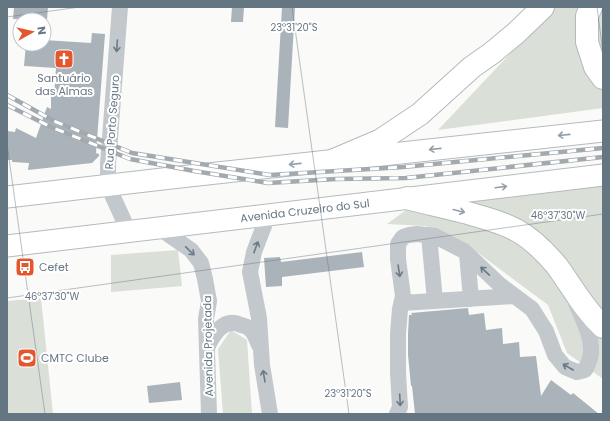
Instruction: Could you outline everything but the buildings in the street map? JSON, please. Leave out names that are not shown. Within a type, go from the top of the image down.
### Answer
[{"type":"highway","points":[[334,160],[380,140],[420,114],[472,67],[526,7]]},
{"type":"highway","points":[[472,67],[516,33],[543,7]]},
{"type":"highway","points":[[591,7],[587,16],[587,42],[595,67],[603,78]]},
{"type":"highway","points":[[407,198],[480,216],[502,223],[517,230],[545,253],[584,306],[603,327]]},
{"type":"main road","points":[[7,197],[603,131]]},
{"type":"main road","name":"Avenida Cruzeiro do Sul","points":[[7,246],[603,175]]},
{"type":"street","name":"Rua Porto Seguro","points":[[120,7],[108,186],[128,232]]},
{"type":"street","points":[[266,215],[264,226],[254,252],[250,272],[259,318],[262,365],[270,414]]},
{"type":"street","name":"Avenida Projetada","points":[[159,228],[191,250],[201,263],[206,279],[209,301],[206,319],[209,414]]},
{"type":"street","points":[[397,414],[400,407],[398,334],[400,309],[403,296],[398,260],[398,244],[403,237],[417,234],[435,236],[464,251],[500,285],[532,309],[546,331],[555,355],[565,367],[577,372],[585,370],[590,360],[591,352],[589,337],[570,285]]},
{"type":"street","points":[[429,235],[435,301]]},
{"type":"street","points":[[467,254],[470,298]]},
{"type":"street","points":[[402,303],[515,296]]},
{"type":"street","points":[[207,348],[211,338],[218,329],[227,323],[238,323],[251,329],[260,346]]},
{"type":"shaded area","points":[[554,7],[603,7],[603,108],[438,130]]},
{"type":"shaded area","points":[[603,185],[603,379],[567,353],[548,305],[477,252],[454,238],[426,226],[387,224],[410,207]]},
{"type":"shaded area","points":[[178,250],[182,286],[111,292],[111,255]]},
{"type":"shaded area","name":"CMTC Clube","points":[[41,298],[53,414],[7,414],[7,301]]},
{"type":"shaded area","points":[[231,330],[247,340],[252,414],[223,414],[218,349]]},
{"type":"railway","points":[[7,95],[54,121],[132,153],[270,175],[403,167],[603,148]]},
{"type":"railway","points":[[7,105],[51,127],[130,159],[268,183],[336,179],[406,178],[603,157]]},
{"type":"place","name":"Santuário das Almas","points":[[64,59]]},
{"type":"place","name":"Cefet","points":[[25,267]]},
{"type":"place","name":"CMTC Clube","points":[[27,358]]}]
